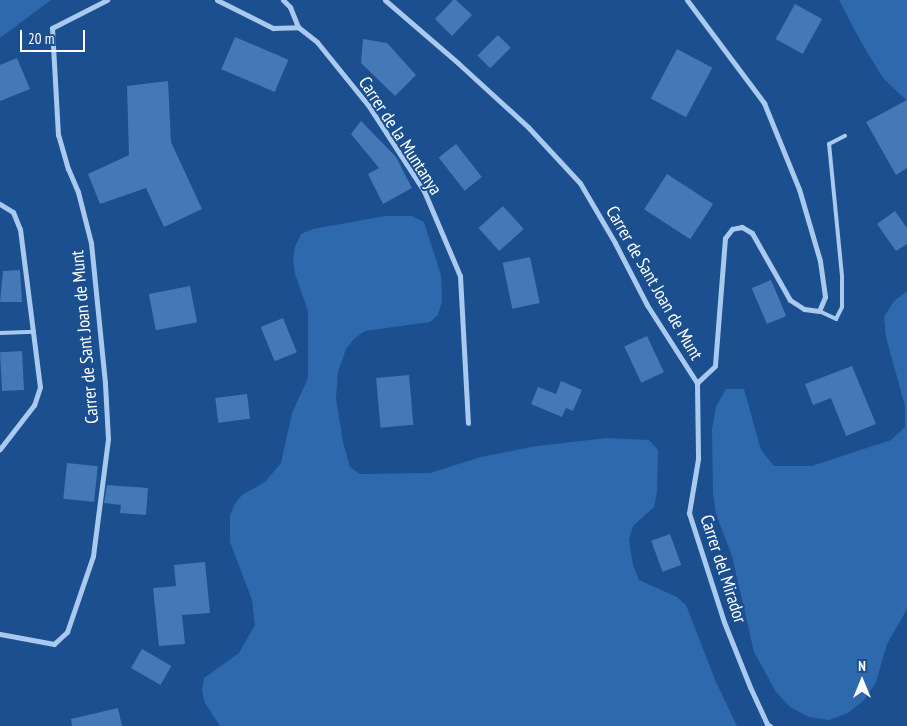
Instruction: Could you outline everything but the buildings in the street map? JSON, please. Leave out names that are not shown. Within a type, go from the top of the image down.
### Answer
[{"type":"street","name":"Carrer de Sant Joan de Munt","points":[[0,634],[54,644],[67,632],[93,556],[108,439],[105,382],[91,243],[78,192],[58,135],[52,28],[107,0]]},
{"type":"street","points":[[217,0],[273,28],[298,27],[290,6],[283,0]]},
{"type":"street","name":"Carrer de Sant Joan de Munt","points":[[385,0],[528,127],[580,183],[615,243],[647,305],[697,382],[715,366],[725,238],[732,229],[742,226],[752,233],[790,300],[804,309],[819,311]]},
{"type":"street","points":[[687,0],[764,103],[799,189],[820,261],[825,297],[819,311]]},
{"type":"street","name":"Carrer de la Muntanya","points":[[298,27],[317,42],[368,104],[424,191],[460,276],[468,423]]},
{"type":"street","points":[[0,204],[13,212],[20,229],[40,387],[34,405],[0,449]]},
{"type":"street","name":"Carrer del Mirador","points":[[697,382],[698,459],[689,514],[724,622],[750,687],[767,724],[770,726]]},
{"type":"lane","points":[[819,311],[836,319],[842,307],[842,276],[829,144],[845,136]]},
{"type":"lane","points":[[0,333],[34,332]]},
{"type":"shaded area","points":[[0,0],[51,0],[0,38]]},
{"type":"shaded area","points":[[839,0],[907,0],[907,101],[883,78]]},
{"type":"shaded area","points":[[385,216],[412,216],[424,222],[441,275],[442,301],[438,315],[430,322],[365,331],[354,339],[346,349],[338,372],[336,399],[343,442],[350,467],[360,474],[430,473],[481,457],[537,446],[607,438],[649,440],[658,450],[657,492],[654,507],[633,526],[629,540],[633,565],[639,580],[677,597],[686,605],[716,682],[737,726],[220,726],[205,703],[202,691],[204,678],[239,653],[255,625],[252,600],[230,542],[230,516],[234,505],[242,495],[265,482],[281,463],[292,413],[308,378],[308,311],[295,274],[293,261],[295,247],[301,234],[313,229]]},
{"type":"shaded area","points":[[907,291],[907,609],[887,644],[876,682],[864,700],[848,713],[829,720],[809,717],[790,707],[776,692],[754,652],[732,556],[716,514],[713,493],[712,429],[716,407],[726,389],[744,389],[761,450],[774,466],[812,466],[891,440],[905,427],[905,406],[886,337],[884,317],[894,301]]}]
